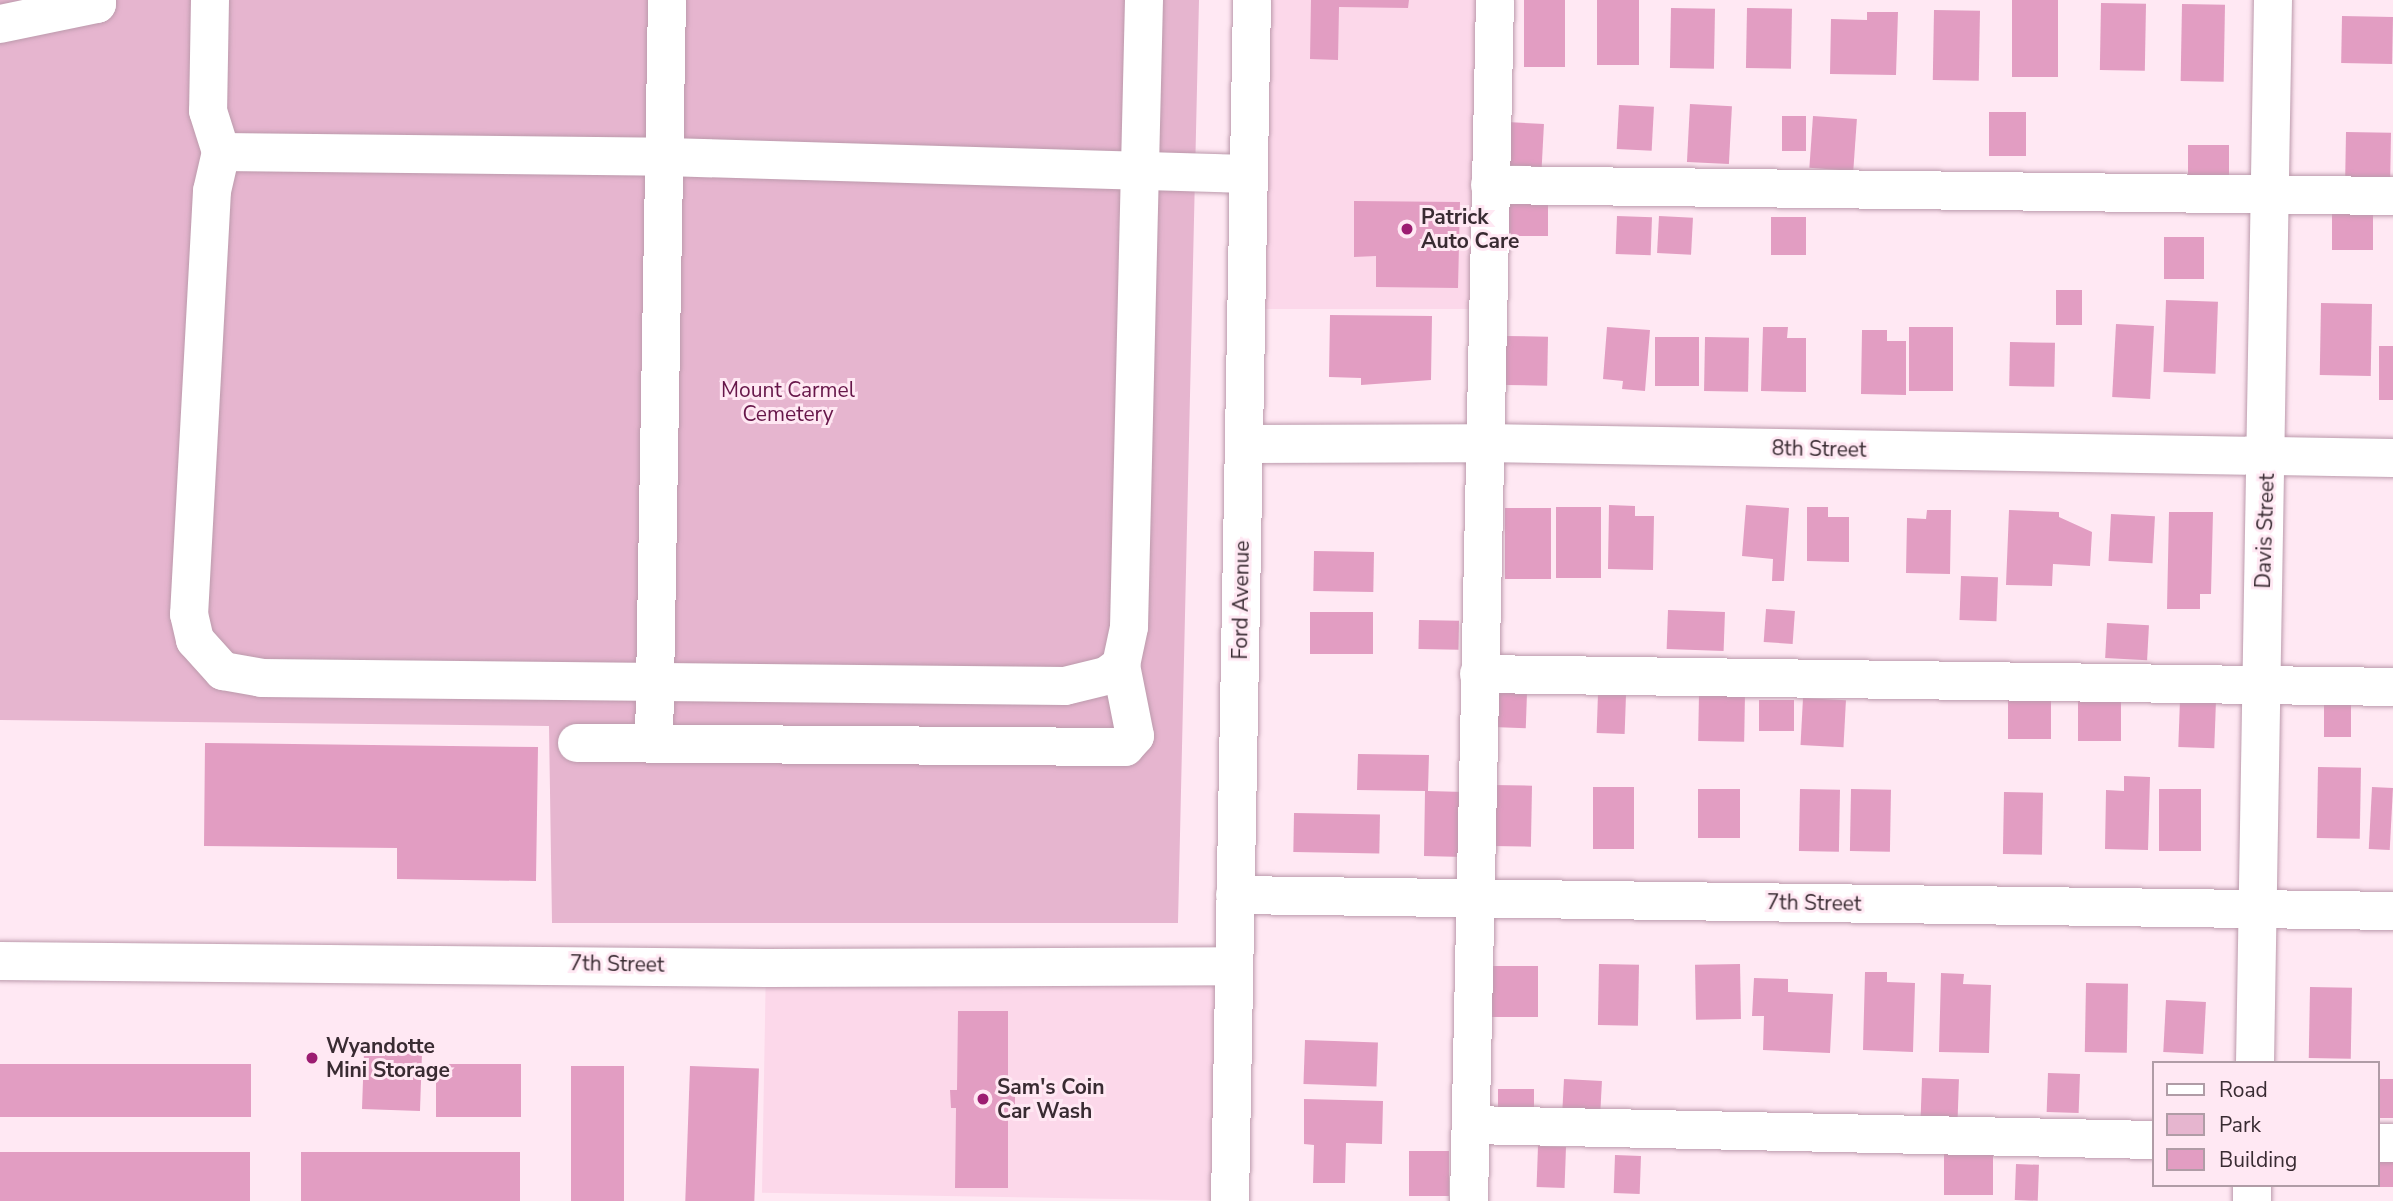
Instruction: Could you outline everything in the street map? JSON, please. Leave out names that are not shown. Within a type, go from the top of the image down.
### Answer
[{"type":"street","points":[[0,24],[97,4],[97,0]]},
{"type":"street","points":[[210,0],[208,111],[221,152],[212,191],[190,614],[195,639],[208,658],[223,671],[242,678],[1065,686],[1095,680],[1121,664]]},
{"type":"street","points":[[654,744],[667,0]]},
{"type":"street","points":[[577,743],[1125,747],[1135,736],[1121,664],[1129,627],[1144,0]]},
{"type":"street","name":"Ford Avenue","points":[[1230,1201],[1252,0]]},
{"type":"street","points":[[1469,1201],[1495,0]]},
{"type":"street","name":"Davis Street","points":[[2255,1061],[2273,0]]},
{"type":"street","points":[[221,152],[666,157],[1248,174]]},
{"type":"street","points":[[1490,185],[2393,196]]},
{"type":"street","name":"8th Street","points":[[1244,444],[1484,443],[2393,458]]},
{"type":"street","points":[[1479,674],[2393,687]]},
{"type":"street","name":"7th Street","points":[[1235,895],[2393,911]]},
{"type":"street","name":"7th Street","points":[[0,961],[766,968],[1234,966]]},
{"type":"street","points":[[1471,1125],[2152,1140]]},
{"type":"shaded area","points":[[1252,0],[1492,0],[1492,309],[1252,309]]},
{"type":"shaded area","points":[[766,958],[1234,966],[1230,1201],[762,1193]]},
{"type":"green space","name":"Mount Carmel Cemetery","points":[[0,0],[1199,0],[1178,923],[552,923],[549,726],[0,720]]},
{"type":"building","points":[[1311,0],[1409,0],[1408,8],[1339,7],[1338,60],[1310,59]]},
{"type":"building","points":[[1524,0],[1565,0],[1565,67],[1524,67]]},
{"type":"building","points":[[1597,0],[1639,0],[1639,65],[1597,65]]},
{"type":"building","points":[[2012,0],[2058,0],[2058,77],[2012,77]]},
{"type":"building","points":[[2101,3],[2146,4],[2145,71],[2100,70]]},
{"type":"building","points":[[2182,4],[2225,5],[2224,82],[2181,81]]},
{"type":"building","points":[[1671,8],[1715,9],[1714,69],[1670,68]]},
{"type":"building","points":[[1747,8],[1792,9],[1791,69],[1746,68]]},
{"type":"building","points":[[1934,10],[1980,11],[1979,81],[1933,80]]},
{"type":"building","points":[[1867,12],[1898,12],[1896,75],[1830,74],[1831,19],[1867,20]]},
{"type":"building","points":[[2342,16],[2393,17],[2392,64],[2341,63]]},
{"type":"building","points":[[1690,104],[1732,106],[1729,164],[1687,162]]},
{"type":"building","points":[[1619,105],[1654,107],[1652,151],[1617,149]]},
{"type":"building","points":[[1989,112],[2026,112],[2026,156],[1989,156]]},
{"type":"building","points":[[1782,116],[1806,116],[1806,151],[1782,151]]},
{"type":"building","points":[[1813,116],[1857,119],[1853,171],[1809,168]]},
{"type":"building","points":[[1507,122],[1544,124],[1542,167],[1505,165]]},
{"type":"building","points":[[2346,132],[2391,133],[2390,178],[2345,177]]},
{"type":"building","points":[[2188,145],[2229,145],[2229,176],[2188,176]]},
{"type":"building","points":[[1508,200],[1548,200],[1548,236],[1508,236]]},
{"type":"building","name":"Patrick Auto Care","points":[[1354,201],[1460,202],[1458,288],[1376,287],[1376,256],[1354,257]]},
{"type":"building","points":[[2332,209],[2373,209],[2373,250],[2332,250]]},
{"type":"building","points":[[1617,216],[1652,217],[1651,255],[1616,254]]},
{"type":"building","points":[[1659,216],[1693,218],[1691,255],[1657,253]]},
{"type":"building","points":[[1771,217],[1806,217],[1806,255],[1771,255]]},
{"type":"building","points":[[2164,237],[2204,237],[2204,279],[2164,279]]},
{"type":"building","points":[[2056,290],[2082,290],[2082,325],[2056,325]]},
{"type":"building","points":[[2166,300],[2218,302],[2215,374],[2163,372]]},
{"type":"building","points":[[2321,303],[2372,304],[2371,376],[2320,375]]},
{"type":"building","points":[[1330,315],[1432,316],[1431,380],[1361,385],[1361,378],[1329,377]]},
{"type":"building","points":[[2116,324],[2154,326],[2150,399],[2112,397]]},
{"type":"building","points":[[1607,327],[1650,330],[1645,391],[1622,389],[1623,381],[1603,379]]},
{"type":"building","points":[[1763,327],[1788,327],[1787,338],[1806,338],[1806,392],[1761,391]]},
{"type":"building","points":[[1909,327],[1953,327],[1953,391],[1909,391]]},
{"type":"building","points":[[1862,330],[1887,330],[1887,341],[1906,341],[1906,395],[1861,394]]},
{"type":"building","points":[[1505,336],[1548,337],[1547,386],[1504,385]]},
{"type":"building","points":[[1655,337],[1699,337],[1699,386],[1655,386]]},
{"type":"building","points":[[1705,337],[1749,338],[1748,392],[1704,391]]},
{"type":"building","points":[[2010,342],[2055,343],[2054,387],[2009,386]]},
{"type":"building","points":[[2379,346],[2393,346],[2393,400],[2379,400]]},
{"type":"building","points":[[1609,505],[1635,506],[1635,516],[1654,516],[1653,570],[1608,569]]},
{"type":"building","points":[[1746,505],[1789,508],[1784,581],[1772,581],[1773,559],[1742,556]]},
{"type":"building","points":[[1556,507],[1601,507],[1601,578],[1556,578]]},
{"type":"building","points":[[1807,507],[1828,507],[1828,517],[1849,517],[1849,562],[1807,561]]},
{"type":"building","points":[[1505,508],[1551,508],[1551,579],[1505,579]]},
{"type":"building","points":[[1927,510],[1951,510],[1950,574],[1906,573],[1907,518],[1926,519]]},
{"type":"building","points":[[2009,510],[2059,512],[2059,517],[2092,532],[2090,566],[2053,564],[2052,586],[2006,585]]},
{"type":"building","points":[[2169,512],[2213,512],[2211,594],[2200,594],[2200,609],[2167,609]]},
{"type":"building","points":[[2111,514],[2155,516],[2152,563],[2109,561]]},
{"type":"building","points":[[1314,551],[1374,552],[1373,592],[1313,591]]},
{"type":"building","points":[[1961,576],[1998,577],[1996,621],[1959,620]]},
{"type":"building","points":[[1766,609],[1795,611],[1793,644],[1764,642]]},
{"type":"building","points":[[1668,610],[1725,612],[1724,651],[1667,649]]},
{"type":"building","points":[[1310,612],[1373,612],[1373,654],[1310,654]]},
{"type":"building","points":[[1419,620],[1459,621],[1458,650],[1418,649]]},
{"type":"building","points":[[2107,623],[2149,625],[2147,660],[2105,658]]},
{"type":"building","points":[[1494,692],[1527,693],[1526,728],[1493,727]]},
{"type":"building","points":[[1699,693],[1745,694],[1744,742],[1698,741]]},
{"type":"building","points":[[1598,694],[1626,695],[1625,734],[1597,733]]},
{"type":"building","points":[[1803,698],[1846,700],[1843,747],[1801,745]]},
{"type":"building","points":[[2008,699],[2051,699],[2051,739],[2008,739]]},
{"type":"building","points":[[2180,699],[2216,700],[2214,748],[2178,747]]},
{"type":"building","points":[[2324,699],[2351,699],[2351,737],[2324,737]]},
{"type":"building","points":[[1759,700],[1794,700],[1794,731],[1759,731]]},
{"type":"building","points":[[2078,701],[2121,701],[2121,741],[2078,741]]},
{"type":"building","points":[[205,743],[538,747],[536,881],[397,879],[397,848],[204,846]]},
{"type":"building","points":[[1358,754],[1429,755],[1428,791],[1464,792],[1463,857],[1424,856],[1425,791],[1357,790]]},
{"type":"building","points":[[2318,767],[2361,768],[2360,839],[2317,838]]},
{"type":"building","points":[[2124,776],[2150,777],[2148,850],[2105,849],[2106,790],[2124,791]]},
{"type":"building","points":[[1492,785],[1532,786],[1531,847],[1491,846]]},
{"type":"building","points":[[1593,787],[1634,787],[1634,849],[1593,849]]},
{"type":"building","points":[[2372,787],[2393,788],[2390,850],[2369,849]]},
{"type":"building","points":[[1698,789],[1740,789],[1740,838],[1698,838]]},
{"type":"building","points":[[1800,789],[1840,790],[1839,852],[1799,851]]},
{"type":"building","points":[[1851,789],[1891,790],[1890,852],[1850,851]]},
{"type":"building","points":[[2159,789],[2201,789],[2201,851],[2159,851]]},
{"type":"building","points":[[2004,792],[2043,793],[2042,855],[2003,854]]},
{"type":"building","points":[[1294,813],[1380,815],[1379,853],[1293,852]]},
{"type":"building","points":[[1599,964],[1639,965],[1638,1026],[1598,1025]]},
{"type":"building","points":[[1740,964],[1741,1019],[1696,1020],[1695,965]]},
{"type":"building","points":[[1492,966],[1538,966],[1538,1017],[1492,1017]]},
{"type":"building","points":[[1865,972],[1887,972],[1887,982],[1915,983],[1913,1052],[1863,1050]]},
{"type":"building","points":[[1941,973],[1964,974],[1963,984],[1991,985],[1989,1053],[1939,1052]]},
{"type":"building","points":[[1754,978],[1788,979],[1788,992],[1833,994],[1830,1053],[1763,1050],[1764,1016],[1752,1016]]},
{"type":"building","points":[[2086,983],[2128,984],[2127,1053],[2085,1052]]},
{"type":"building","points":[[2310,987],[2352,988],[2351,1059],[2309,1058]]},
{"type":"building","points":[[2166,1000],[2206,1002],[2203,1054],[2163,1052]]},
{"type":"building","name":"Sam's Coin Car Wash","points":[[958,1011],[1008,1011],[1008,1090],[1015,1091],[1015,1109],[1008,1108],[1008,1188],[955,1188],[956,1108],[951,1108],[950,1090],[957,1090]]},
{"type":"building","points":[[1305,1040],[1378,1043],[1376,1087],[1303,1084]]},
{"type":"building","points":[[364,1052],[422,1054],[420,1111],[362,1109]]},
{"type":"building","points":[[0,1064],[251,1064],[251,1117],[0,1117]]},
{"type":"building","points":[[436,1064],[521,1064],[521,1117],[436,1117]]},
{"type":"building","points":[[571,1066],[624,1066],[624,1201],[571,1201]]},
{"type":"building","points":[[690,1066],[759,1068],[754,1201],[685,1201]]},
{"type":"building","points":[[2048,1073],[2080,1074],[2079,1113],[2047,1112]]},
{"type":"building","points":[[1922,1078],[1959,1079],[1958,1117],[1921,1116]]},
{"type":"building","points":[[1564,1079],[1602,1081],[1600,1116],[1562,1114]]},
{"type":"building","points":[[2379,1079],[2393,1079],[2393,1118],[2379,1118]]},
{"type":"building","points":[[1498,1089],[1534,1089],[1534,1113],[1498,1113]]},
{"type":"building","points":[[1304,1099],[1383,1101],[1382,1144],[1346,1143],[1345,1183],[1313,1183],[1314,1145],[1304,1144]]},
{"type":"building","points":[[1538,1146],[1566,1147],[1565,1188],[1537,1187]]},
{"type":"building","points":[[1409,1151],[1449,1151],[1449,1196],[1409,1196]]},
{"type":"building","points":[[0,1152],[250,1152],[250,1201],[0,1201]]},
{"type":"building","points":[[301,1152],[520,1152],[520,1201],[301,1201]]},
{"type":"building","points":[[1944,1153],[1993,1153],[1993,1195],[1944,1195]]},
{"type":"building","points":[[1615,1155],[1641,1156],[1640,1194],[1614,1193]]},
{"type":"building","points":[[2379,1157],[2393,1157],[2393,1187],[2379,1187]]},
{"type":"building","points":[[2016,1164],[2039,1165],[2038,1201],[2015,1200]]},
{"type":"place","name":"Patrick Auto Care","points":[[1407,229]]},
{"type":"place","name":"Wyandotte Mini Storage","points":[[312,1058]]},
{"type":"place","name":"Sam's Coin Car Wash","points":[[983,1099]]}]
